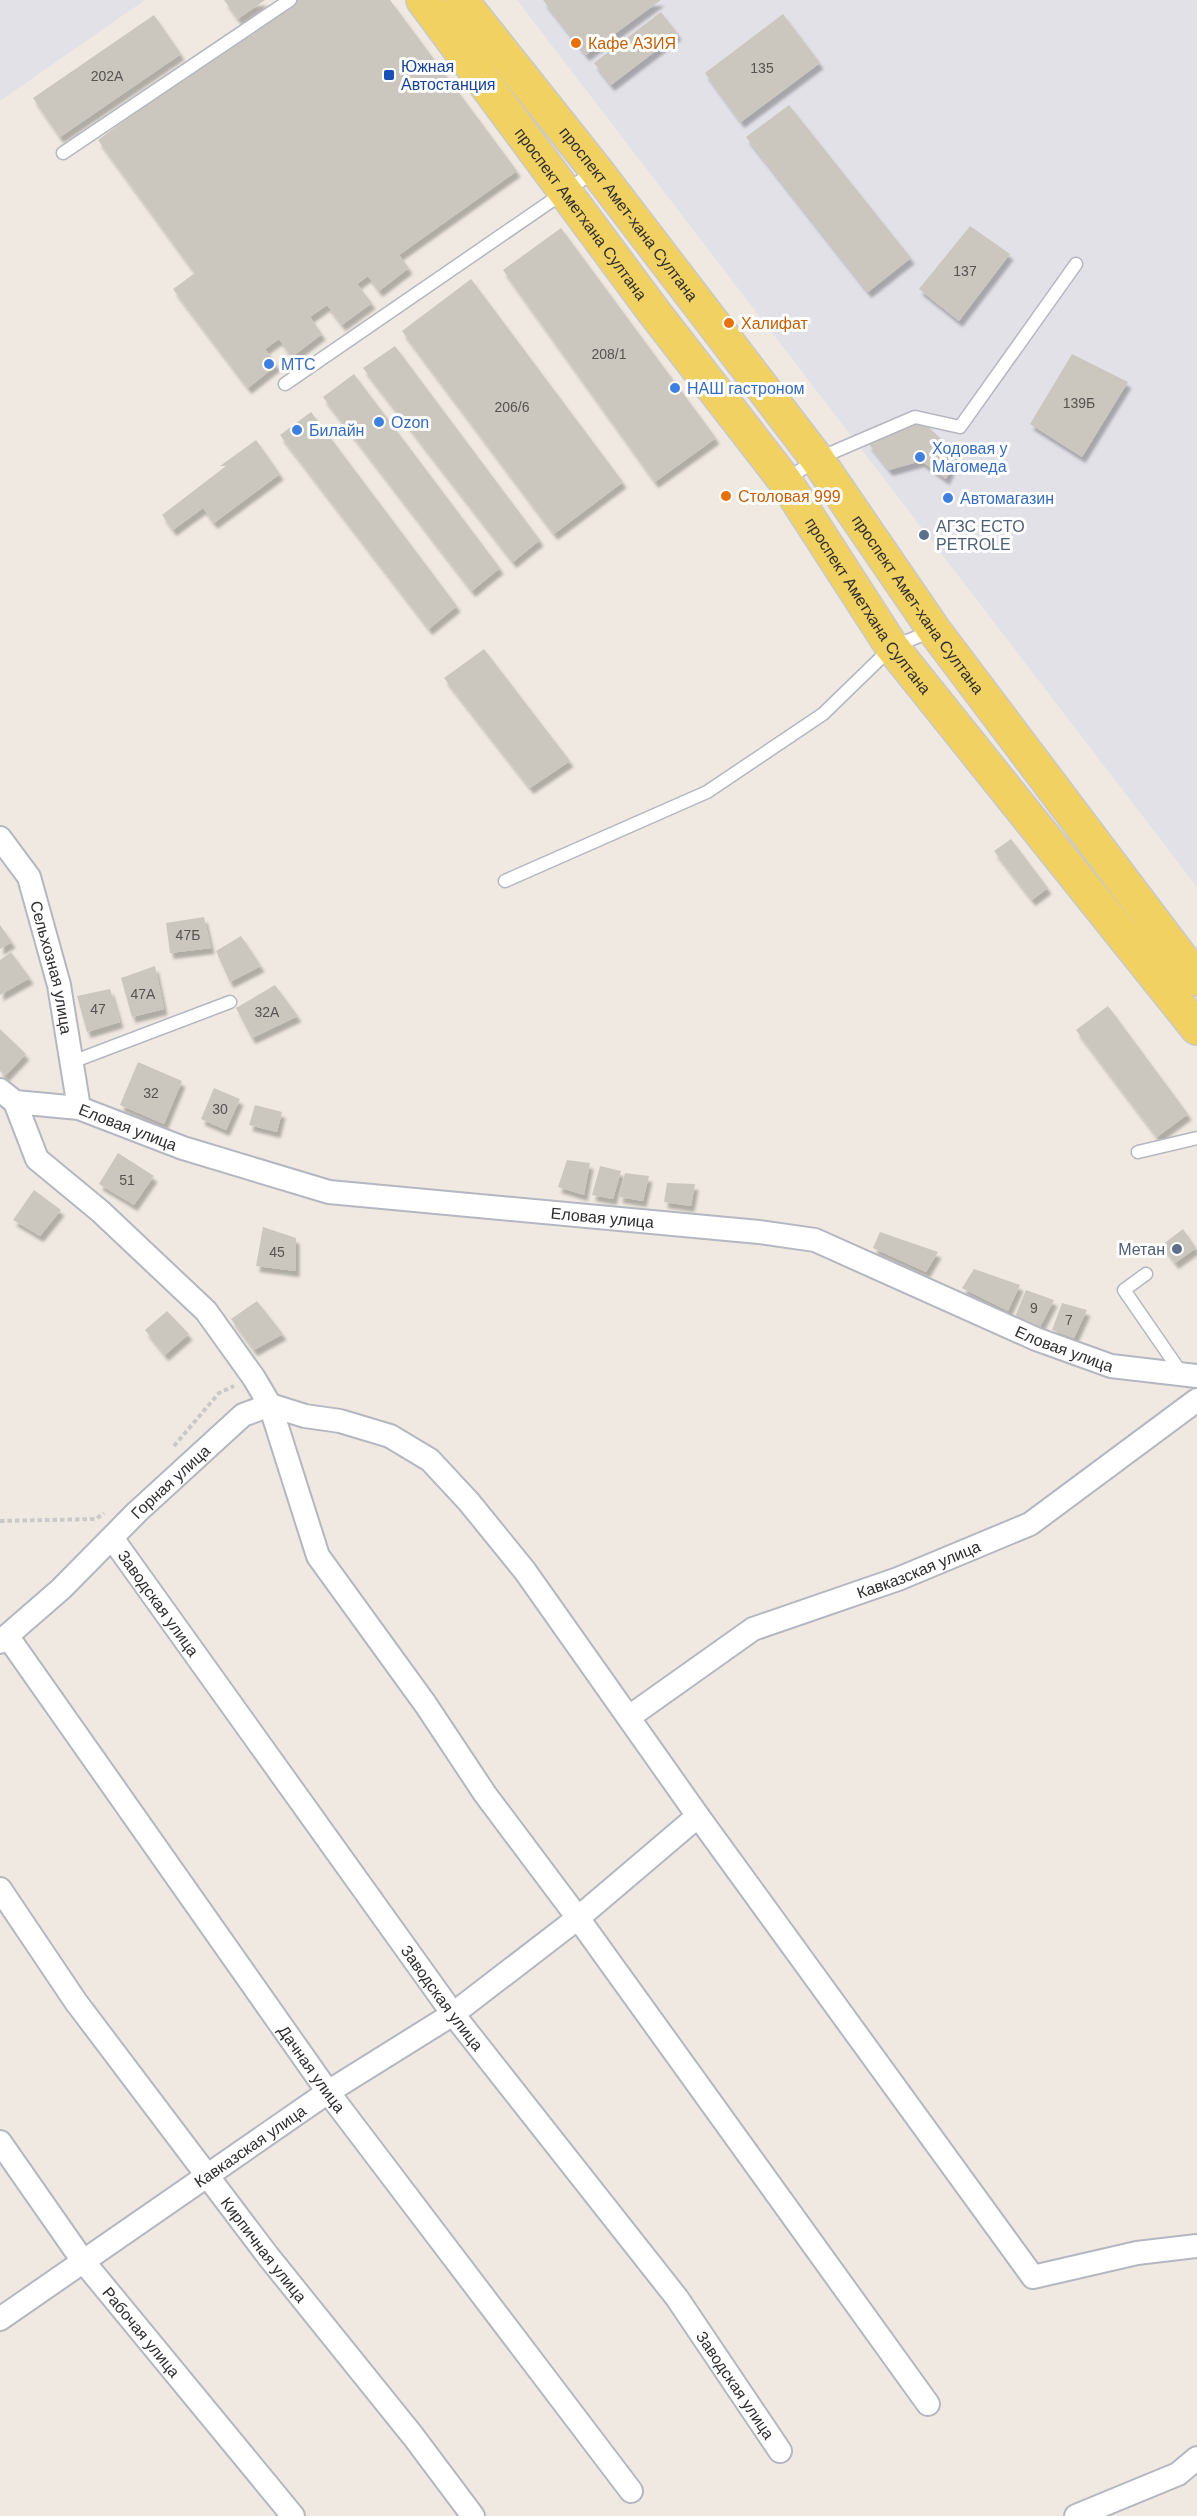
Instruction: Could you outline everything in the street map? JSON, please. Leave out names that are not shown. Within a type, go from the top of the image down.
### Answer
[{"type":"main road","name":"проспект Аметхана Султана","points":[[423,0],[564,192],[785,481],[892,647],[1197,1028]]},
{"type":"main road","name":"проспект Амет-хана Султана","points":[[461,0],[596,170],[817,459],[934,630],[1197,979]]},
{"type":"street","name":"Сельхозная улица","points":[[0,838],[29,878],[59,985],[79,1108]]},
{"type":"street","name":"Еловая улица","points":[[7,1096],[79,1108],[183,1148],[329,1192],[759,1232],[815,1240],[1058,1347],[1111,1366],[1190,1375]]},
{"type":"street","points":[[7,1096],[37,1159],[100,1210],[206,1311],[254,1378],[270,1405],[318,1556],[426,1705],[485,1794],[578,1918],[928,2404]]},
{"type":"street","name":"Кавказская улица","points":[[629,1717],[753,1629],[898,1579],[1030,1524],[1197,1400]]},
{"type":"street","points":[[270,1405],[305,1416],[340,1421],[390,1436],[429,1460],[469,1502],[525,1571],[698,1816],[1033,2277],[1137,2253],[1197,2246]]},
{"type":"street","name":"Горная улица","points":[[4,1639],[243,1415],[270,1405]]},
{"type":"street","name":"Заводская улица","points":[[112,1538],[453,2014],[677,2298],[780,2451]]},
{"type":"street","name":"Дачная улица","points":[[4,1639],[328,2092],[631,2491]]},
{"type":"street","name":"Кавказская улица","points":[[0,2319],[328,2092],[453,2014],[578,1918],[698,1816]]},
{"type":"street","name":"Кирпичная улица","points":[[0,1889],[76,2002],[268,2256],[413,2436],[473,2516]]},
{"type":"street","name":"Рабочая улица","points":[[0,2142],[82,2261],[293,2516]]},
{"type":"street","points":[[1076,2516],[1178,2474],[1197,2458]]},
{"type":"lane","points":[[63,153],[290,0]]},
{"type":"lane","points":[[285,384],[596,170]]},
{"type":"lane","points":[[785,481],[817,459],[915,417],[960,427],[1076,264]]},
{"type":"lane","points":[[505,880],[707,792],[823,714],[892,647],[934,630]]},
{"type":"lane","points":[[72,1062],[230,1002]]},
{"type":"lane","points":[[1138,1152],[1197,1138]]},
{"type":"lane","points":[[1146,1274],[1124,1290],[1190,1375]]},
{"type":"path","points":[[168,1454],[219,1393],[254,1378]]},
{"type":"path","points":[[0,1521],[96,1518],[113,1506]]},
{"type":"shaded area","points":[[0,0],[145,0],[0,101]]},
{"type":"shaded area","points":[[517,0],[1197,0],[1197,887]]},
{"type":"building","points":[[224,0],[265,0],[238,19]]},
{"type":"building","points":[[287,0],[390,0],[517,171],[399,255],[409,268],[379,291],[368,276],[357,284],[372,303],[342,325],[327,305],[310,317],[322,334],[292,357],[279,339],[265,349],[277,365],[248,388],[173,289],[195,273],[98,140]]},
{"type":"building","points":[[543,0],[661,0],[586,55]]},
{"type":"building","points":[[661,12],[678,34],[611,85],[594,63]]},
{"type":"building","points":[[783,14],[820,63],[741,122],[705,73]]},
{"type":"building","points":[[154,15],[181,54],[60,137],[33,98]]},
{"type":"building","points":[[789,105],[911,258],[868,292],[746,137]]},
{"type":"building","points":[[970,226],[1010,254],[959,321],[919,289]]},
{"type":"building","points":[[561,228],[716,438],[655,482],[503,270]]},
{"type":"building","points":[[471,279],[623,482],[554,534],[402,331]]},
{"type":"building","points":[[395,346],[540,540],[513,562],[363,368]]},
{"type":"building","points":[[1072,354],[1128,382],[1082,457],[1030,424]]},
{"type":"building","points":[[354,374],[500,568],[472,591],[323,397]]},
{"type":"building","points":[[311,412],[457,606],[429,629],[280,435]]},
{"type":"building","points":[[909,425],[926,425],[958,454],[946,479],[921,461],[889,470],[868,443]]},
{"type":"building","points":[[256,440],[280,474],[214,523],[203,508],[173,530],[162,515],[226,466],[220,466]]},
{"type":"building","points":[[484,649],[570,761],[530,788],[444,678]]},
{"type":"building","points":[[1011,839],[1048,888],[1032,900],[994,851]]},
{"type":"building","points":[[204,917],[211,948],[170,953],[166,923]]},
{"type":"building","points":[[0,925],[12,942],[0,949]]},
{"type":"building","points":[[241,936],[261,966],[230,982],[216,951]]},
{"type":"building","points":[[11,952],[30,978],[0,995],[0,960]]},
{"type":"building","points":[[155,966],[164,1009],[132,1017],[121,978]]},
{"type":"building","points":[[275,985],[298,1016],[252,1038],[236,1008]]},
{"type":"building","points":[[110,989],[120,1022],[87,1032],[77,996]]},
{"type":"building","points":[[1108,1006],[1188,1114],[1157,1137],[1076,1030]]},
{"type":"building","points":[[0,1029],[26,1054],[5,1076],[0,1071]]},
{"type":"building","points":[[138,1062],[182,1081],[164,1124],[120,1105]]},
{"type":"building","points":[[214,1088],[240,1099],[226,1130],[201,1119]]},
{"type":"building","points":[[255,1105],[282,1112],[277,1132],[249,1125]]},
{"type":"building","points":[[118,1153],[154,1176],[134,1205],[99,1184]]},
{"type":"building","points":[[567,1160],[590,1163],[584,1195],[558,1187]]},
{"type":"building","points":[[600,1166],[621,1171],[613,1199],[592,1195]]},
{"type":"building","points":[[625,1173],[649,1176],[643,1201],[619,1197]]},
{"type":"building","points":[[667,1183],[695,1184],[691,1206],[664,1202]]},
{"type":"building","points":[[34,1190],[61,1210],[40,1236],[13,1220]]},
{"type":"building","points":[[263,1227],[296,1238],[296,1271],[256,1266]]},
{"type":"building","points":[[1183,1229],[1196,1248],[1175,1263],[1162,1245]]},
{"type":"building","points":[[880,1232],[938,1252],[926,1272],[873,1248]]},
{"type":"building","points":[[974,1269],[1020,1285],[1008,1311],[962,1288]]},
{"type":"building","points":[[1026,1290],[1054,1300],[1040,1327],[1015,1317]]},
{"type":"building","points":[[257,1301],[283,1334],[254,1350],[231,1319]]},
{"type":"building","points":[[1062,1303],[1087,1310],[1074,1338],[1052,1330]]},
{"type":"building","points":[[167,1311],[189,1334],[165,1355],[145,1330]]},
{"type":"place","name":"Кафе АЗИЯ","points":[[576,43]]},
{"type":"place","name":"Южная Автостанция","points":[[389,75]]},
{"type":"place","name":"Халифат","points":[[729,323]]},
{"type":"place","name":"МТС","points":[[269,364]]},
{"type":"place","name":"НАШ гастроном","points":[[675,388]]},
{"type":"place","name":"Ozon","points":[[379,422]]},
{"type":"place","name":"Билайн","points":[[297,430]]},
{"type":"place","name":"Ходовая у Магомеда","points":[[920,457]]},
{"type":"place","name":"Столовая 999","points":[[726,496]]},
{"type":"place","name":"Автомагазин","points":[[948,498]]},
{"type":"place","name":"АГЗС ECTO PETROLE","points":[[924,535]]},
{"type":"place","name":"Метан","points":[[1177,1249]]}]
